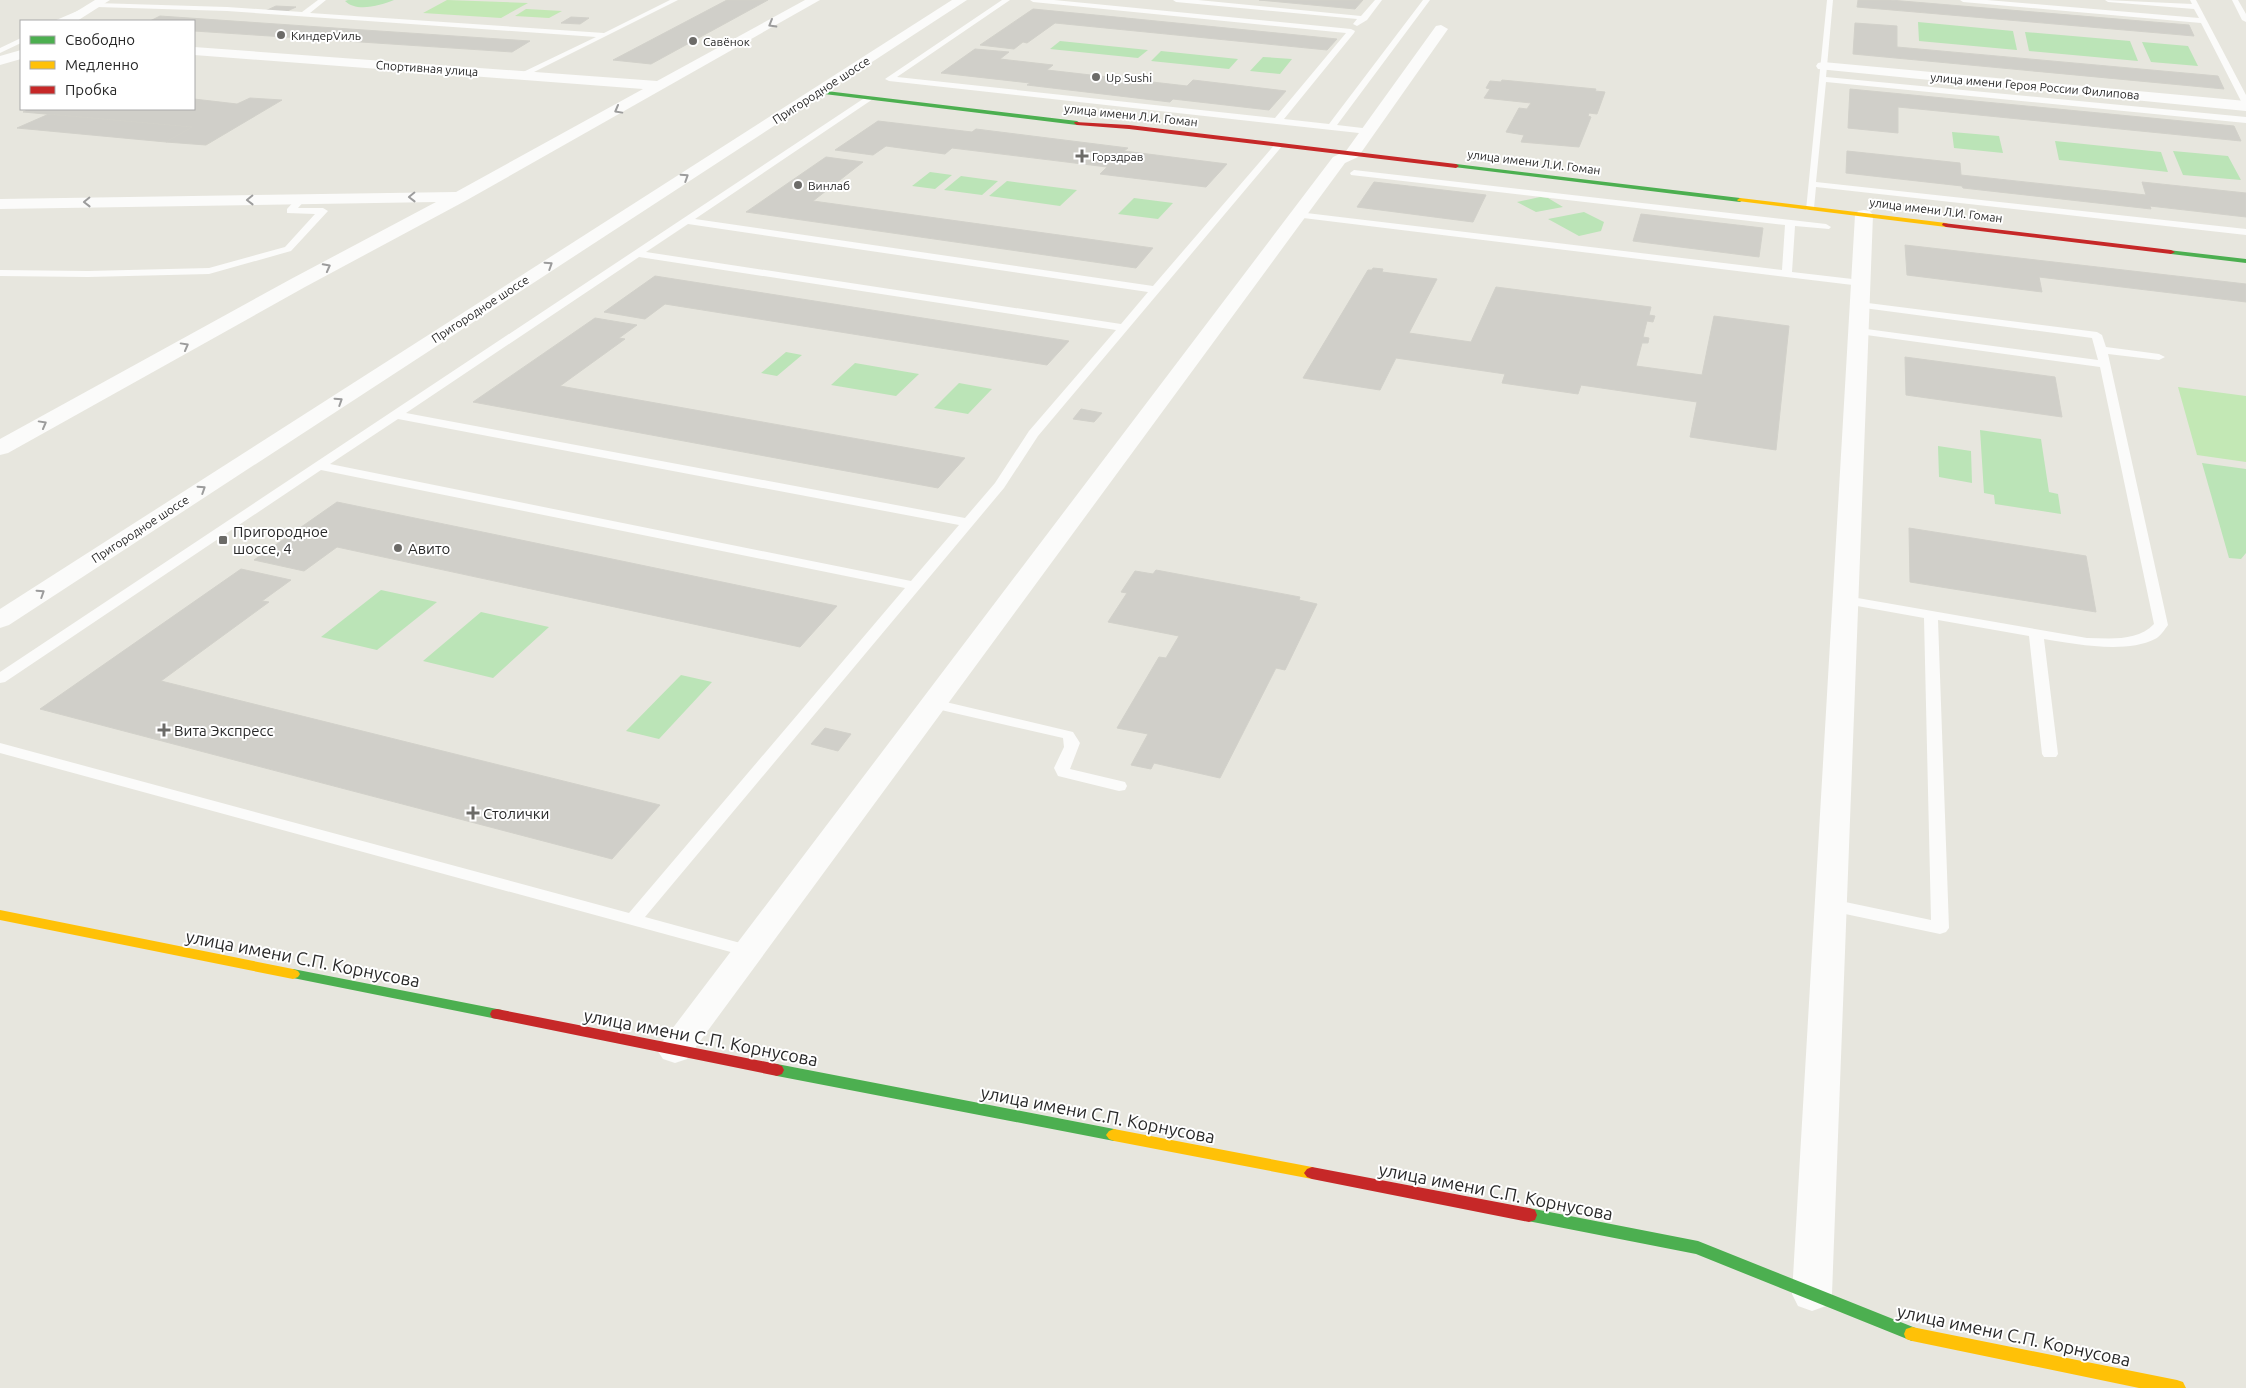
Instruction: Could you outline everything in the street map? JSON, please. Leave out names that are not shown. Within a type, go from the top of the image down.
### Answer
[{"type":"street","points":[[0,448],[290,287],[461,196],[814,0]]},
{"type":"street","name":"Пригородное шоссе","points":[[0,620],[961,0]]},
{"type":"street","points":[[70,20],[100,2]]},
{"type":"street","points":[[85,20],[100,2]]},
{"type":"street","points":[[675,1050],[1339,160],[1353,163],[1368,132],[1441,29]]},
{"type":"street","name":"Спортивная улица","points":[[195,51],[660,86]]},
{"type":"street","points":[[0,63],[20,54]]},
{"type":"street","points":[[0,63],[20,59]]},
{"type":"street","name":"улица имени Героя России Филипова","points":[[1823,72],[2246,105]]},
{"type":"street","name":"улица имени Л.И. Гоман","points":[[818,92],[1279,145],[1353,163],[1809,208],[2246,261]]},
{"type":"street","points":[[0,204],[461,196]]},
{"type":"street","points":[[1812,1294],[1864,215]]},
{"type":"street","name":"улица имени С.П. Корнусова","points":[[0,915],[675,1050],[1698,1248],[1905,1333],[2177,1388]]},
{"type":"lane","points":[[302,15],[323,0]]},
{"type":"lane","points":[[524,75],[675,0]]},
{"type":"lane","points":[[1007,0],[889,79],[1368,132]]},
{"type":"lane","points":[[1033,0],[1351,31]]},
{"type":"lane","points":[[1176,0],[1364,18]]},
{"type":"lane","points":[[1278,122],[1351,31],[1379,0]]},
{"type":"lane","points":[[1331,128],[1427,0]]},
{"type":"lane","points":[[1809,208],[1830,0]]},
{"type":"lane","points":[[1963,0],[2203,21]]},
{"type":"lane","points":[[2108,0],[2195,4],[2246,105]]},
{"type":"lane","points":[[2235,0],[2246,20]]},
{"type":"lane","points":[[60,20],[100,2],[374,18],[606,35]]},
{"type":"lane","points":[[236,10],[250,3]]},
{"type":"lane","points":[[0,52],[20,41]]},
{"type":"lane","points":[[1823,72],[2246,120]]},
{"type":"lane","points":[[0,679],[869,98]]},
{"type":"lane","points":[[633,920],[968,523],[1000,484],[1033,434],[1279,145]]},
{"type":"lane","points":[[1353,163],[1826,227]]},
{"type":"lane","points":[[1812,184],[2246,232]]},
{"type":"lane","points":[[0,273],[209,272],[288,249],[323,211],[290,210],[301,199]]},
{"type":"lane","points":[[1298,215],[1786,274],[1860,306],[2105,364]]},
{"type":"lane","points":[[686,221],[1156,290]]},
{"type":"lane","points":[[1786,274],[1790,222]]},
{"type":"lane","points":[[637,254],[1123,328]]},
{"type":"lane","points":[[1846,600],[2087,642],[2125,642],[2151,636],[2161,625],[2105,364],[2097,335],[1860,306]]},
{"type":"lane","points":[[2101,350],[2158,357]]},
{"type":"lane","points":[[396,415],[968,523]]},
{"type":"lane","points":[[319,466],[914,586]]},
{"type":"lane","points":[[1831,905],[1940,928],[1931,615]]},
{"type":"lane","points":[[2036,633],[2050,754]]},
{"type":"lane","points":[[933,704],[1068,735],[1072,740],[1073,747],[1063,762],[1062,768],[1064,772],[1119,786]]},
{"type":"lane","points":[[0,748],[749,951]]},
{"type":"green space","points":[[394,0],[376,6],[356,7],[345,1]]},
{"type":"green space","points":[[447,0],[528,3],[501,18],[423,13]]},
{"type":"green space","points":[[526,9],[562,11],[549,18],[515,16]]},
{"type":"green space","points":[[1918,22],[2013,31],[2017,50],[1919,41]]},
{"type":"green space","points":[[2025,32],[2130,41],[2138,61],[2029,51]]},
{"type":"green space","points":[[1060,41],[1148,50],[1138,58],[1050,49]]},
{"type":"green space","points":[[2142,42],[2188,46],[2198,66],[2151,62]]},
{"type":"green space","points":[[1161,51],[1238,59],[1229,69],[1151,61]]},
{"type":"green space","points":[[1263,57],[1292,59],[1280,74],[1250,71]]},
{"type":"green space","points":[[1952,132],[1999,136],[2003,153],[1954,148]]},
{"type":"green space","points":[[2055,141],[2161,152],[2168,172],[2059,160]]},
{"type":"green space","points":[[2173,151],[2228,156],[2241,180],[2183,175]]},
{"type":"green space","points":[[930,172],[952,175],[935,189],[912,186]]},
{"type":"green space","points":[[961,176],[998,181],[982,195],[944,190]]},
{"type":"green space","points":[[1007,181],[1077,190],[1060,206],[989,196]]},
{"type":"green space","points":[[1540,197],[1548,198],[1563,207],[1536,212],[1517,202]]},
{"type":"green space","points":[[1134,198],[1173,203],[1158,219],[1118,214]]},
{"type":"green space","points":[[1584,212],[1604,222],[1601,231],[1579,236],[1548,219]]},
{"type":"green space","points":[[786,352],[802,355],[777,376],[761,373]]},
{"type":"green space","points":[[855,363],[919,374],[896,396],[831,385]]},
{"type":"green space","points":[[959,383],[992,389],[968,414],[934,408]]},
{"type":"green space","points":[[2178,387],[2246,396],[2246,462],[2197,455]]},
{"type":"green space","points":[[1980,430],[2041,439],[2049,492],[2058,494],[2061,514],[1995,504],[1994,495],[1984,493]]},
{"type":"green space","points":[[1938,446],[1971,451],[1972,483],[1939,477]]},
{"type":"green space","points":[[2202,463],[2246,469],[2246,553],[2241,559],[2229,558]]},
{"type":"green space","points":[[381,590],[437,602],[377,650],[321,637]]},
{"type":"green space","points":[[481,612],[549,627],[493,678],[423,661]]},
{"type":"green space","points":[[681,675],[712,682],[659,739],[626,731]]},
{"type":"building","points":[[727,0],[768,0],[651,64],[613,60]]},
{"type":"building","points":[[1259,0],[1363,0],[1355,9]]},
{"type":"building","points":[[1858,0],[1890,0],[2189,25],[2194,36],[1857,7]]},
{"type":"building","points":[[276,6],[296,7],[283,13],[263,12]]},
{"type":"building","points":[[1033,9],[1337,39],[1327,50],[1055,23],[1027,43],[1023,42],[1014,49],[980,45]]},
{"type":"building","points":[[160,16],[530,41],[512,52],[195,31],[195,20],[152,20]]},
{"type":"building","points":[[571,17],[589,18],[580,24],[561,23]]},
{"type":"building","points":[[1855,23],[1897,26],[1897,47],[2218,76],[2224,89],[1853,54]]},
{"type":"building","points":[[975,49],[1009,52],[1000,59],[1053,65],[1047,70],[1187,86],[1193,80],[1286,91],[1269,110],[1173,99],[1170,102],[941,73]]},
{"type":"building","points":[[1502,80],[1596,89],[1595,91],[1605,92],[1597,114],[1589,113],[1588,116],[1591,117],[1579,147],[1521,142],[1524,135],[1506,132],[1519,108],[1527,109],[1531,103],[1484,98],[1490,89],[1486,88],[1490,81],[1501,82]]},
{"type":"building","points":[[1850,89],[2234,126],[2241,141],[1898,107],[1898,133],[1848,128]]},
{"type":"building","points":[[250,98],[282,100],[206,145],[166,142],[192,127],[23,112],[28,110],[195,110],[195,99],[237,104]]},
{"type":"building","points":[[49,114],[192,127],[166,142],[17,128]]},
{"type":"building","points":[[878,121],[972,132],[976,129],[1128,148],[1124,151],[1227,164],[1206,187],[1100,174],[1107,167],[952,148],[945,154],[886,146],[873,155],[835,150]]},
{"type":"building","points":[[1847,151],[1960,163],[1961,175],[2146,195],[2142,182],[2246,193],[2246,217],[2150,206],[2151,209],[1846,173]]},
{"type":"building","points":[[826,157],[863,162],[813,201],[1153,248],[1136,268],[746,212]]},
{"type":"building","points":[[1374,182],[1486,195],[1473,222],[1357,207]]},
{"type":"building","points":[[1641,214],[1763,228],[1759,257],[1633,241]]},
{"type":"building","points":[[1905,245],[2246,284],[2246,302],[2039,277],[2042,292],[1907,275]]},
{"type":"building","points":[[1373,268],[1383,269],[1382,272],[1437,279],[1409,333],[1471,342],[1496,287],[1651,307],[1649,315],[1655,316],[1653,322],[1647,321],[1643,337],[1649,338],[1648,343],[1642,343],[1636,366],[1702,375],[1714,316],[1789,326],[1776,450],[1690,437],[1697,402],[1581,385],[1578,394],[1502,383],[1505,374],[1396,358],[1380,390],[1303,378],[1368,270]]},
{"type":"building","points":[[655,276],[1069,341],[1047,365],[665,304],[645,319],[604,312]]},
{"type":"building","points":[[595,318],[637,325],[619,338],[625,339],[560,386],[965,458],[938,488],[473,402]]},
{"type":"building","points":[[1905,357],[2055,377],[2062,417],[1906,395]]},
{"type":"building","points":[[1081,409],[1102,413],[1094,422],[1073,419]]},
{"type":"building","points":[[337,502],[837,606],[800,647],[337,547],[304,571],[254,560]]},
{"type":"building","points":[[1909,528],[2086,556],[2096,612],[1910,582]]},
{"type":"building","points":[[241,569],[291,580],[262,601],[269,602],[161,681],[660,805],[612,859],[40,709]]},
{"type":"building","points":[[1156,570],[1300,597],[1299,600],[1317,604],[1285,670],[1276,668],[1220,778],[1154,763],[1151,769],[1131,765],[1148,734],[1117,728],[1159,657],[1166,658],[1179,636],[1108,622],[1127,593],[1121,592],[1135,571],[1153,574]]},
{"type":"building","points":[[825,728],[851,734],[838,751],[811,744]]},
{"type":"traffic: fast","points":[[818,92],[1077,123]]},
{"type":"traffic: fast","points":[[1456,166],[1740,200]]},
{"type":"traffic: fast","points":[[2171,252],[2246,261]]},
{"type":"traffic: fast","points":[[293,974],[497,1014]]},
{"type":"traffic: fast","points":[[777,1070],[1114,1135]]},
{"type":"traffic: fast","points":[[1529,1215],[1698,1248],[1912,1334]]},
{"type":"traffic: slow","points":[[1740,200],[1946,225]]},
{"type":"traffic: slow","points":[[0,915],[293,974]]},
{"type":"traffic: slow","points":[[1114,1135],[1312,1173]]},
{"type":"traffic: slow","points":[[1912,1334],[2177,1388]]},
{"type":"traffic: jam","points":[[1077,123],[1129,127],[1456,166]]},
{"type":"traffic: jam","points":[[1946,225],[2171,252]]},
{"type":"traffic: jam","points":[[497,1014],[777,1070]]},
{"type":"traffic: jam","points":[[1312,1173],[1529,1215]]},
{"type":"place","name":"КиндерVиль","points":[[281,35]]},
{"type":"place","name":"Савёнок","points":[[693,41]]},
{"type":"place","name":"Up Sushi","points":[[1096,77]]},
{"type":"place","name":"Горздрав","points":[[1082,156]]},
{"type":"place","name":"Винлаб","points":[[798,185]]},
{"type":"place","name":"Пригородное шоссе, 4","points":[[223,540]]},
{"type":"place","name":"Авито","points":[[398,548]]},
{"type":"place","name":"Вита Экспресс","points":[[164,730]]},
{"type":"place","name":"Столички","points":[[473,813]]}]
